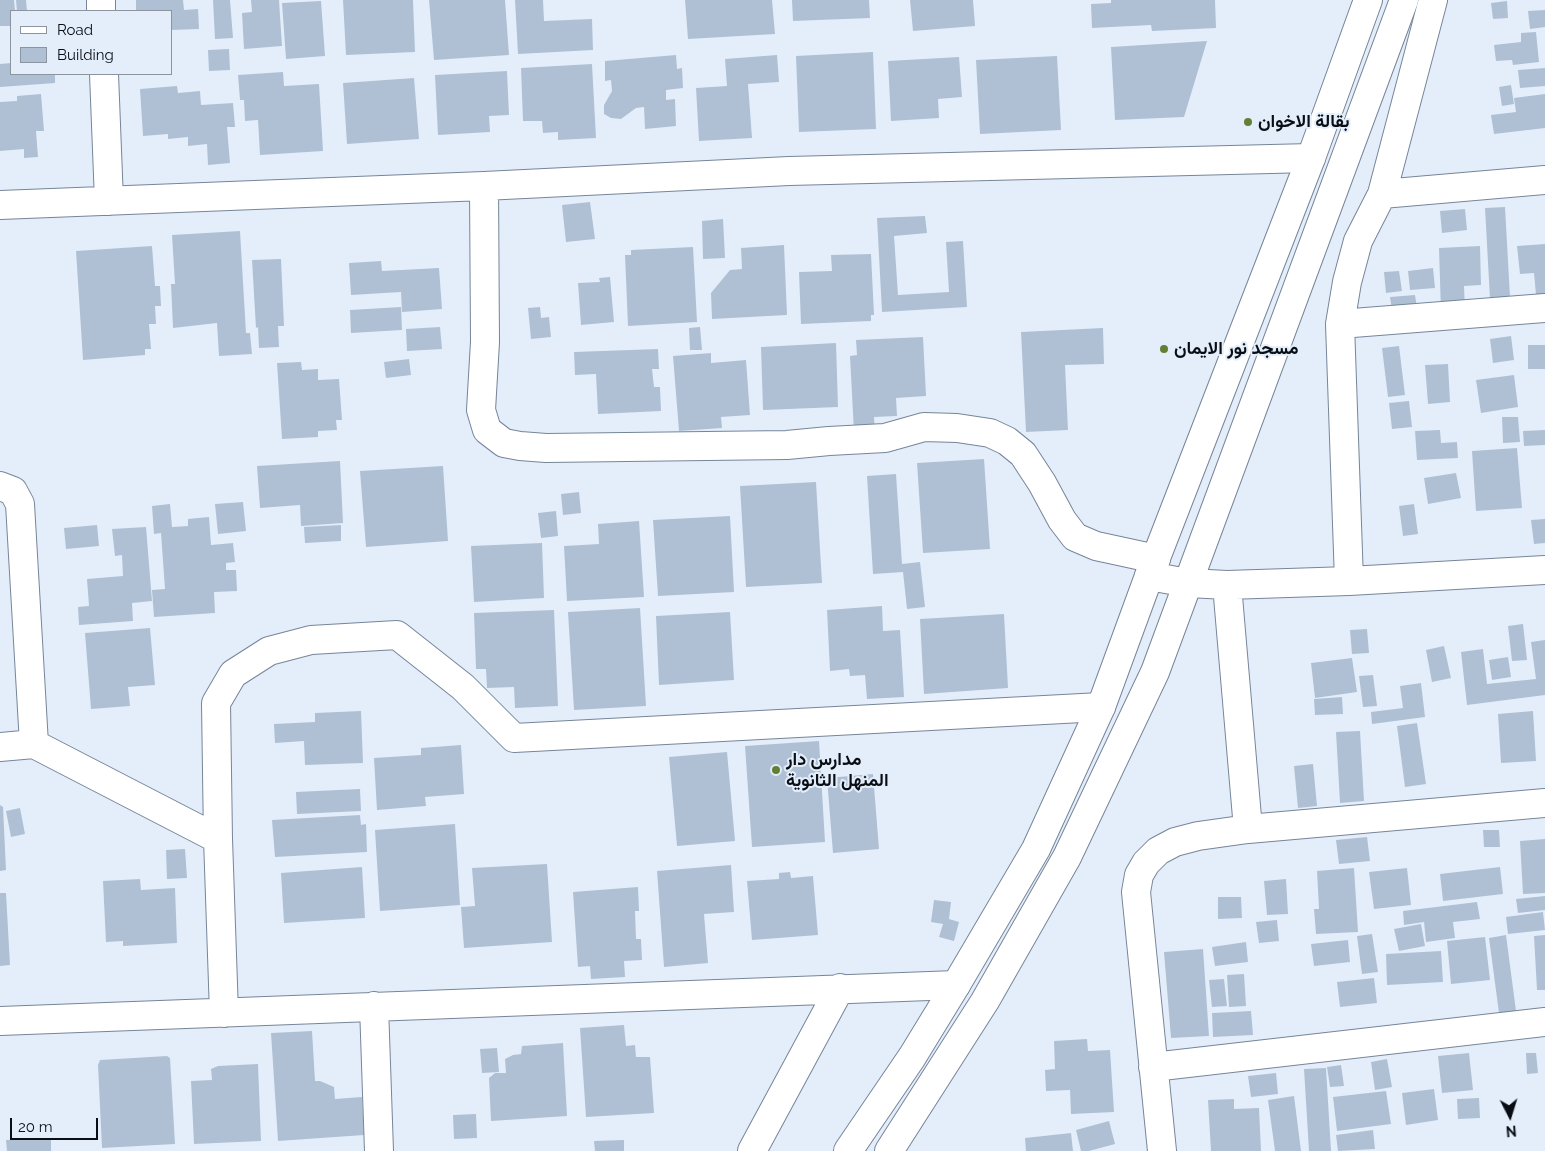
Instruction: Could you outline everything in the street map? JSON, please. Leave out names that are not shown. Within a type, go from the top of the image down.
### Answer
[{"type":"street","points":[[848,1151],[912,1057],[1036,849],[1101,707],[1311,158],[1368,0]]},
{"type":"street","points":[[889,1151],[985,1001],[1067,857],[1155,672],[1404,0]]},
{"type":"street","points":[[1349,581],[1340,324],[1347,282],[1358,241],[1382,194],[1433,0]]},
{"type":"street","points":[[104,75],[110,201]]},
{"type":"street","points":[[0,205],[484,186],[789,171],[1311,158]]},
{"type":"street","points":[[1382,194],[1545,180]]},
{"type":"street","points":[[484,186],[485,342],[482,410],[486,430],[504,443],[546,448],[788,445],[829,440],[885,438],[924,427],[957,428],[990,433],[1007,441],[1023,454],[1042,482],[1062,520],[1076,537],[1188,583],[1227,585],[1349,581],[1545,570]]},
{"type":"street","points":[[1340,324],[1545,308]]},
{"type":"street","points":[[0,486],[13,490],[20,504],[34,744]]},
{"type":"street","points":[[1227,585],[1248,829]]},
{"type":"street","points":[[224,1013],[218,839],[216,703],[233,674],[269,651],[311,640],[397,635],[463,687],[514,738],[1101,707]]},
{"type":"street","points":[[0,747],[34,744],[218,839]]},
{"type":"street","points":[[1162,1151],[1136,892],[1139,875],[1146,863],[1158,851],[1176,842],[1198,836],[1248,829],[1545,802]]},
{"type":"street","points":[[0,1021],[956,985]]},
{"type":"street","points":[[752,1151],[840,988]]},
{"type":"street","points":[[374,1006],[379,1151]]},
{"type":"street","points":[[1153,1067],[1545,1022]]},
{"type":"building","points":[[0,0],[14,0],[15,10],[10,10],[10,26],[0,26]]},
{"type":"building","points":[[16,0],[26,0],[27,10],[17,10]]},
{"type":"building","points":[[136,0],[183,0],[184,10],[198,9],[199,29],[172,30],[172,10],[136,10]]},
{"type":"building","points":[[213,0],[230,0],[233,38],[215,39]]},
{"type":"building","points":[[251,0],[279,0],[282,46],[244,49],[242,13],[252,12]]},
{"type":"building","points":[[343,0],[413,0],[415,52],[346,55]]},
{"type":"building","points":[[429,0],[505,0],[509,55],[434,60]]},
{"type":"building","points":[[515,0],[543,0],[544,21],[592,19],[593,50],[518,54]]},
{"type":"building","points":[[685,0],[772,0],[775,34],[688,39]]},
{"type":"building","points":[[792,0],[869,0],[870,18],[793,21]]},
{"type":"building","points":[[910,0],[973,0],[975,26],[913,31]]},
{"type":"building","points":[[1111,0],[1215,0],[1216,28],[1152,31],[1151,25],[1092,28],[1091,4],[1111,3]]},
{"type":"building","points":[[321,1],[325,56],[286,59],[282,3]]},
{"type":"building","points":[[1507,1],[1508,18],[1493,19],[1491,3]]},
{"type":"building","points":[[1545,10],[1545,27],[1530,29],[1528,11]]},
{"type":"building","points":[[1536,32],[1539,62],[1513,65],[1512,60],[1496,61],[1494,45],[1521,42],[1521,33]]},
{"type":"building","points":[[1207,41],[1184,117],[1115,120],[1111,47]]},
{"type":"building","points":[[229,49],[230,70],[209,71],[208,50]]},
{"type":"building","points":[[873,52],[876,129],[799,132],[796,56]]},
{"type":"building","points":[[676,55],[677,69],[682,68],[683,88],[666,90],[666,100],[675,99],[676,126],[645,129],[644,107],[636,108],[621,119],[611,118],[604,114],[604,105],[612,91],[611,80],[605,81],[605,61]]},
{"type":"building","points":[[777,55],[779,82],[748,84],[752,138],[699,141],[696,88],[727,86],[725,59]]},
{"type":"building","points":[[1057,56],[1061,130],[980,134],[976,60]]},
{"type":"building","points":[[959,57],[962,97],[938,99],[939,118],[891,121],[888,61]]},
{"type":"building","points":[[10,63],[10,75],[55,75],[55,83],[0,87],[0,64]]},
{"type":"building","points":[[592,64],[596,138],[558,140],[558,132],[543,133],[542,121],[523,121],[521,68]]},
{"type":"building","points":[[1545,68],[1545,86],[1520,88],[1518,70]]},
{"type":"building","points":[[507,71],[509,115],[489,116],[490,132],[438,135],[435,75]]},
{"type":"building","points":[[283,72],[284,86],[319,84],[323,151],[260,155],[258,120],[245,121],[244,100],[240,100],[238,75]]},
{"type":"building","points":[[414,78],[419,139],[347,144],[343,83]]},
{"type":"building","points":[[1511,85],[1514,104],[1502,106],[1499,87]]},
{"type":"building","points":[[177,86],[178,93],[200,91],[201,105],[233,103],[235,127],[227,127],[230,163],[208,165],[207,144],[188,146],[188,137],[168,139],[168,134],[143,136],[140,89]]},
{"type":"building","points":[[41,94],[44,131],[36,131],[38,157],[24,158],[24,149],[0,151],[0,102],[17,101],[17,96]]},
{"type":"building","points":[[1545,94],[1545,128],[1494,134],[1491,115],[1516,112],[1514,98]]},
{"type":"building","points":[[590,202],[595,239],[566,242],[562,205]]},
{"type":"building","points":[[1505,207],[1510,297],[1490,299],[1485,208]]},
{"type":"building","points":[[1465,209],[1467,230],[1442,233],[1440,211]]},
{"type":"building","points":[[925,216],[927,233],[894,236],[898,295],[949,292],[946,242],[963,241],[967,307],[882,312],[877,218]]},
{"type":"building","points":[[723,219],[725,258],[703,259],[702,221]]},
{"type":"building","points":[[240,231],[246,333],[250,333],[252,354],[219,356],[217,323],[173,328],[171,284],[175,284],[172,235]]},
{"type":"building","points":[[1545,244],[1545,294],[1536,295],[1534,273],[1520,274],[1517,246]]},
{"type":"building","points":[[784,245],[787,315],[712,319],[711,293],[730,270],[742,269],[741,248]]},
{"type":"building","points":[[152,246],[155,286],[160,286],[161,306],[155,306],[156,324],[149,324],[151,349],[145,349],[145,355],[83,360],[76,251]]},
{"type":"building","points":[[1480,246],[1481,285],[1464,286],[1465,311],[1441,312],[1439,248]]},
{"type":"building","points":[[693,247],[697,322],[628,326],[625,255],[631,255],[631,250]]},
{"type":"building","points":[[871,254],[874,315],[871,315],[871,321],[801,324],[799,272],[832,271],[831,255]]},
{"type":"building","points":[[281,259],[284,326],[278,326],[279,347],[259,348],[252,260]]},
{"type":"building","points":[[381,261],[382,271],[439,268],[442,309],[402,312],[401,292],[351,295],[349,263]]},
{"type":"building","points":[[1433,268],[1435,288],[1410,290],[1408,271]]},
{"type":"building","points":[[1399,271],[1402,291],[1386,293],[1384,272]]},
{"type":"building","points":[[610,277],[614,322],[581,325],[578,283],[600,282],[599,278]]},
{"type":"building","points":[[1415,295],[1418,314],[1393,317],[1390,297]]},
{"type":"building","points":[[401,307],[402,330],[351,333],[350,310]]},
{"type":"building","points":[[540,307],[541,318],[549,317],[551,337],[531,339],[528,308]]},
{"type":"building","points":[[440,327],[442,349],[407,351],[406,329]]},
{"type":"building","points":[[700,327],[702,350],[690,350],[689,328]]},
{"type":"building","points":[[1103,328],[1104,364],[1065,365],[1068,430],[1026,432],[1021,332]]},
{"type":"building","points":[[1511,336],[1514,360],[1493,363],[1490,339]]},
{"type":"building","points":[[923,337],[926,396],[896,398],[897,416],[874,417],[875,432],[854,433],[850,356],[857,355],[856,340]]},
{"type":"building","points":[[836,343],[838,407],[763,410],[761,347]]},
{"type":"building","points":[[1528,345],[1545,345],[1545,369],[1528,369]]},
{"type":"building","points":[[1399,346],[1405,395],[1388,397],[1382,348]]},
{"type":"building","points":[[658,349],[659,369],[652,369],[654,387],[660,387],[661,411],[598,414],[596,374],[575,375],[574,352]]},
{"type":"building","points":[[711,353],[711,363],[746,360],[750,415],[721,417],[722,428],[679,431],[673,356]]},
{"type":"building","points":[[409,359],[411,375],[386,378],[384,362]]},
{"type":"building","points":[[301,362],[302,370],[318,369],[318,380],[339,379],[342,420],[336,420],[337,430],[318,431],[318,437],[282,439],[277,363]]},
{"type":"building","points":[[1448,364],[1450,402],[1428,404],[1425,365]]},
{"type":"building","points":[[1514,375],[1518,407],[1481,413],[1476,380]]},
{"type":"building","points":[[1409,401],[1412,427],[1392,429],[1389,403]]},
{"type":"building","points":[[1502,417],[1518,417],[1520,442],[1503,443]]},
{"type":"building","points":[[1440,430],[1441,443],[1457,442],[1458,458],[1417,460],[1415,431]]},
{"type":"building","points":[[1545,430],[1545,445],[1524,446],[1523,431]]},
{"type":"building","points":[[1517,448],[1522,508],[1476,511],[1472,451]]},
{"type":"building","points":[[984,459],[990,549],[923,553],[917,463]]},
{"type":"building","points":[[340,461],[343,523],[301,526],[300,505],[260,508],[257,466]]},
{"type":"building","points":[[443,466],[448,541],[366,547],[360,471]]},
{"type":"building","points":[[1456,473],[1461,498],[1428,504],[1424,478]]},
{"type":"building","points":[[896,474],[902,564],[920,562],[925,607],[907,609],[903,572],[873,574],[867,476]]},
{"type":"building","points":[[816,482],[822,583],[746,587],[740,486]]},
{"type":"building","points":[[579,492],[581,513],[563,515],[561,494]]},
{"type":"building","points":[[243,502],[246,531],[218,534],[215,504]]},
{"type":"building","points":[[170,504],[172,527],[188,526],[188,519],[209,517],[211,545],[233,543],[235,562],[226,563],[226,570],[236,570],[237,591],[214,592],[215,613],[154,617],[152,590],[165,589],[161,533],[154,534],[152,506]]},
{"type":"building","points":[[1414,504],[1418,534],[1403,536],[1399,506]]},
{"type":"building","points":[[556,511],[558,536],[541,538],[538,513]]},
{"type":"building","points":[[730,516],[734,592],[658,596],[653,520]]},
{"type":"building","points":[[1545,519],[1545,543],[1534,544],[1531,520]]},
{"type":"building","points":[[639,521],[644,597],[567,601],[564,546],[599,544],[598,524]]},
{"type":"building","points":[[97,525],[99,546],[66,549],[64,528]]},
{"type":"building","points":[[341,525],[341,541],[305,543],[304,527]]},
{"type":"building","points":[[146,527],[152,601],[132,603],[133,621],[79,625],[78,607],[89,606],[87,579],[123,576],[122,555],[115,556],[112,529]]},
{"type":"building","points":[[542,543],[544,598],[474,602],[471,546]]},
{"type":"building","points":[[882,606],[883,631],[900,630],[904,697],[867,699],[865,675],[850,676],[849,669],[830,671],[827,610]]},
{"type":"building","points":[[640,608],[646,706],[574,710],[568,612]]},
{"type":"building","points":[[554,610],[558,706],[515,708],[514,687],[487,688],[486,669],[476,669],[474,613]]},
{"type":"building","points":[[730,612],[734,680],[659,685],[656,616]]},
{"type":"building","points":[[1004,614],[1008,688],[924,694],[920,619]]},
{"type":"building","points":[[1523,624],[1527,660],[1512,661],[1508,626]]},
{"type":"building","points":[[150,628],[155,685],[128,687],[130,706],[91,709],[85,633]]},
{"type":"building","points":[[1367,629],[1369,653],[1352,654],[1350,630]]},
{"type":"building","points":[[1545,640],[1545,695],[1467,705],[1461,652],[1483,649],[1487,684],[1536,679],[1531,642]]},
{"type":"building","points":[[1444,646],[1451,678],[1432,682],[1426,650]]},
{"type":"building","points":[[1508,657],[1511,677],[1492,680],[1489,660]]},
{"type":"building","points":[[1352,658],[1357,692],[1315,698],[1311,663]]},
{"type":"building","points":[[1373,675],[1377,706],[1363,707],[1359,676]]},
{"type":"building","points":[[1421,683],[1425,717],[1372,724],[1371,712],[1403,708],[1400,686]]},
{"type":"building","points":[[1342,697],[1343,714],[1315,715],[1314,699]]},
{"type":"building","points":[[361,711],[363,763],[305,765],[304,741],[275,743],[274,724],[315,722],[315,713]]},
{"type":"building","points":[[1533,711],[1536,761],[1501,763],[1498,714]]},
{"type":"building","points":[[1417,723],[1426,784],[1405,787],[1397,726]]},
{"type":"building","points":[[1360,731],[1364,801],[1340,803],[1336,732]]},
{"type":"building","points":[[819,741],[825,842],[752,847],[745,746]]},
{"type":"building","points":[[461,745],[464,794],[425,797],[426,806],[377,810],[374,758],[421,755],[421,748]]},
{"type":"building","points":[[727,752],[735,841],[677,846],[669,757]]},
{"type":"building","points":[[1313,764],[1317,806],[1298,808],[1294,766]]},
{"type":"building","points":[[873,774],[879,849],[833,853],[827,778]]},
{"type":"building","points":[[360,789],[361,811],[297,814],[296,792]]},
{"type":"building","points":[[0,805],[3,807],[6,870],[0,871]]},
{"type":"building","points":[[20,808],[25,834],[11,837],[6,811]]},
{"type":"building","points":[[360,815],[361,825],[366,824],[367,852],[275,857],[272,820]]},
{"type":"building","points":[[455,824],[460,905],[380,911],[375,830]]},
{"type":"building","points":[[1483,830],[1499,830],[1500,847],[1484,847]]},
{"type":"building","points":[[1367,837],[1370,861],[1339,864],[1336,840]]},
{"type":"building","points":[[1545,839],[1545,893],[1523,894],[1520,841]]},
{"type":"building","points":[[185,849],[187,878],[167,879],[166,850]]},
{"type":"building","points":[[547,864],[552,942],[464,948],[461,907],[475,906],[472,868]]},
{"type":"building","points":[[731,865],[734,912],[704,914],[708,963],[664,967],[657,871]]},
{"type":"building","points":[[362,867],[365,918],[284,923],[281,873]]},
{"type":"building","points":[[1500,867],[1503,894],[1443,901],[1440,874]]},
{"type":"building","points":[[1354,868],[1358,932],[1316,934],[1314,909],[1319,909],[1317,871]]},
{"type":"building","points":[[1407,868],[1411,905],[1374,909],[1369,872]]},
{"type":"building","points":[[790,872],[791,878],[813,876],[818,935],[752,940],[747,881],[779,879],[779,873]]},
{"type":"building","points":[[140,879],[141,890],[175,888],[177,943],[123,946],[123,941],[106,942],[103,881]]},
{"type":"building","points":[[1286,879],[1288,914],[1267,915],[1264,881]]},
{"type":"building","points":[[638,887],[639,911],[635,911],[636,939],[641,939],[642,960],[624,961],[625,977],[591,979],[590,966],[578,967],[573,892]]},
{"type":"building","points":[[0,893],[6,893],[10,965],[0,966]]},
{"type":"building","points":[[1545,896],[1545,910],[1518,913],[1516,899]]},
{"type":"building","points":[[1218,897],[1241,897],[1242,918],[1218,919]]},
{"type":"building","points":[[934,900],[951,902],[949,919],[959,922],[954,941],[939,937],[943,924],[931,922]]},
{"type":"building","points":[[1477,902],[1480,919],[1453,922],[1455,938],[1426,942],[1424,922],[1404,925],[1403,911]]},
{"type":"building","points":[[1543,912],[1545,930],[1508,934],[1506,917]]},
{"type":"building","points":[[1277,920],[1279,941],[1259,943],[1256,922]]},
{"type":"building","points":[[1421,924],[1425,946],[1399,951],[1394,929]]},
{"type":"building","points":[[1372,934],[1378,972],[1362,974],[1357,936]]},
{"type":"building","points":[[1506,935],[1516,1011],[1499,1013],[1489,938]]},
{"type":"building","points":[[1545,935],[1545,990],[1537,990],[1534,936]]},
{"type":"building","points":[[1485,937],[1490,980],[1451,984],[1447,941]]},
{"type":"building","points":[[1348,940],[1350,962],[1314,966],[1311,944]]},
{"type":"building","points":[[1246,942],[1248,962],[1215,966],[1212,947]]},
{"type":"building","points":[[1203,949],[1209,1036],[1171,1038],[1164,952]]},
{"type":"building","points":[[1441,951],[1443,982],[1387,985],[1386,954]]},
{"type":"building","points":[[1244,974],[1246,1006],[1229,1007],[1227,975]]},
{"type":"building","points":[[1374,978],[1377,1003],[1340,1007],[1337,982]]},
{"type":"building","points":[[1224,979],[1227,1006],[1212,1007],[1209,980]]},
{"type":"building","points":[[1251,1011],[1253,1035],[1213,1037],[1212,1013]]},
{"type":"building","points":[[624,1025],[626,1046],[635,1045],[636,1057],[650,1057],[654,1113],[586,1117],[580,1028]]},
{"type":"building","points":[[312,1031],[315,1081],[320,1081],[334,1087],[335,1099],[362,1097],[364,1135],[278,1141],[271,1033]]},
{"type":"building","points":[[1087,1039],[1088,1051],[1110,1050],[1114,1112],[1071,1114],[1070,1090],[1046,1091],[1045,1070],[1055,1069],[1054,1041]]},
{"type":"building","points":[[563,1043],[567,1116],[491,1121],[489,1078],[495,1073],[506,1073],[505,1059],[521,1054],[522,1046]]},
{"type":"building","points":[[497,1048],[499,1072],[482,1073],[480,1049]]},
{"type":"building","points":[[1469,1053],[1473,1090],[1442,1093],[1438,1056]]},
{"type":"building","points":[[1526,1053],[1536,1053],[1538,1073],[1527,1074]]},
{"type":"building","points":[[167,1056],[170,1058],[175,1144],[102,1148],[98,1065],[100,1060]]},
{"type":"building","points":[[1387,1059],[1392,1087],[1375,1090],[1371,1062]]},
{"type":"building","points":[[258,1064],[261,1141],[194,1144],[191,1081],[212,1080],[211,1069],[218,1066]]},
{"type":"building","points":[[1341,1065],[1344,1086],[1330,1087],[1327,1067]]},
{"type":"building","points":[[1326,1068],[1331,1151],[1309,1151],[1304,1069]]},
{"type":"building","points":[[1276,1073],[1278,1094],[1251,1097],[1248,1076]]},
{"type":"building","points":[[1434,1089],[1438,1120],[1406,1125],[1402,1093]]},
{"type":"building","points":[[1386,1091],[1391,1124],[1337,1131],[1333,1097]]},
{"type":"building","points":[[1294,1096],[1301,1151],[1275,1151],[1268,1100]]},
{"type":"building","points":[[1479,1098],[1480,1118],[1458,1119],[1457,1099]]},
{"type":"building","points":[[1234,1099],[1234,1109],[1259,1108],[1261,1151],[1211,1151],[1208,1100]]},
{"type":"building","points":[[476,1114],[477,1138],[454,1139],[453,1115]]},
{"type":"building","points":[[1109,1121],[1115,1144],[1089,1151],[1081,1151],[1076,1130]]},
{"type":"building","points":[[1373,1130],[1375,1149],[1338,1151],[1336,1135]]},
{"type":"building","points":[[1071,1133],[1073,1151],[1026,1151],[1025,1138]]},
{"type":"building","points":[[51,1138],[51,1151],[7,1151],[6,1140]]},
{"type":"building","points":[[624,1140],[624,1151],[595,1151],[594,1141]]},
{"type":"place","name":"بقالة الاخوان","points":[[1248,122]]},
{"type":"place","name":"مسجد نور الايمان","points":[[1164,349]]},
{"type":"place","name":"مدارس دار المنهل الثانوية","points":[[776,770]]}]
